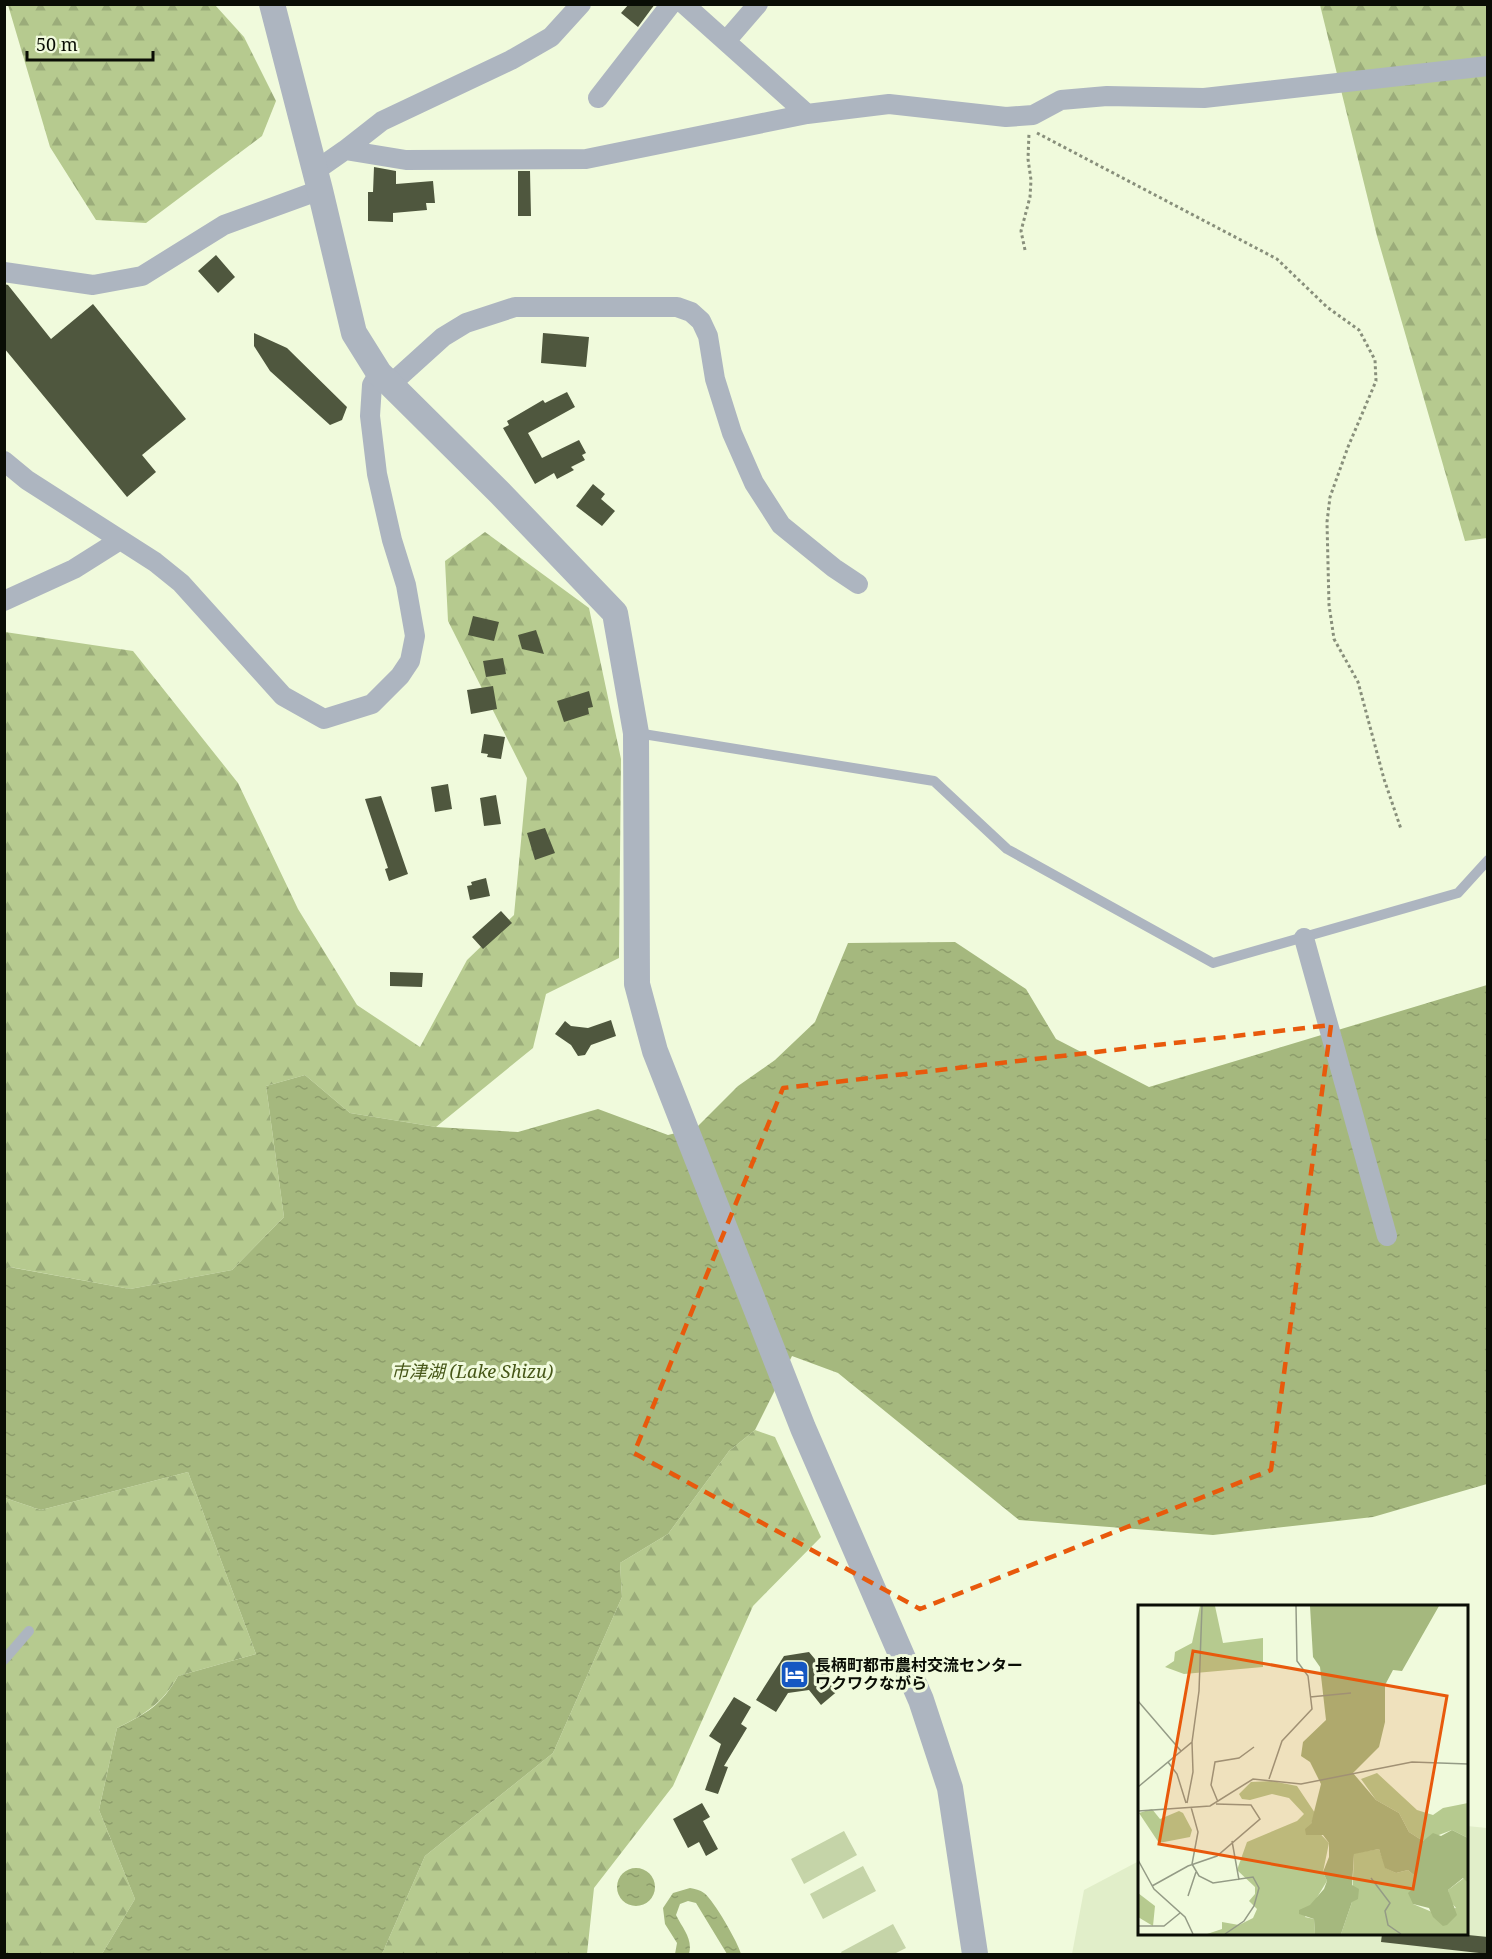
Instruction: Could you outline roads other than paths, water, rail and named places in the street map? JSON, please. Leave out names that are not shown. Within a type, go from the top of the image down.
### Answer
[{"type":"street","points":[[272,4],[354,333],[385,379],[500,493],[615,613],[636,734],[637,984],[655,1052],[803,1428],[921,1700],[950,1788],[975,1954]]},
{"type":"street","points":[[4,272],[93,285],[142,276],[224,225],[317,181],[345,150],[382,121],[511,60],[551,37],[581,4]]},
{"type":"street","points":[[598,98],[671,4]]},
{"type":"street","points":[[684,4],[807,114]]},
{"type":"street","points":[[726,40],[758,4]]},
{"type":"street","points":[[345,150],[406,160],[586,159],[807,114],[889,104],[1006,117],[1033,114],[1061,100],[1107,96],[1204,98],[1488,66]]},
{"type":"street","points":[[4,461],[27,480],[155,562],[181,583],[283,696],[324,719],[372,704],[400,676],[410,661],[415,636],[406,585],[392,540],[377,474],[370,416],[372,385],[385,379],[442,337],[466,323],[515,306],[677,307],[692,312],[701,321],[708,336],[716,379],[732,433],[754,483],[781,525],[834,568],[858,584]]},
{"type":"street","points":[[4,601],[74,568],[120,540]]},
{"type":"street","points":[[1307,948],[1387,1236]]},
{"type":"lane","points":[[636,734],[934,781],[1007,849],[1213,963],[1307,948],[1458,893],[1488,860]]},
{"type":"lane","points":[[4,1660],[29,1631]]},
{"type":"water","name":"市津湖 (Lake Shizu)","points":[[955,942],[1026,989],[1056,1039],[1149,1087],[1487,985],[1487,1484],[1373,1517],[1213,1535],[1019,1520],[838,1373],[792,1356],[755,1430],[729,1451],[668,1534],[620,1563],[622,1597],[553,1753],[425,1856],[382,1954],[102,1954],[135,1899],[99,1810],[117,1728],[152,1708],[166,1694],[178,1676],[256,1654],[188,1472],[41,1510],[5,1498],[5,1270],[9,1267],[130,1289],[232,1270],[284,1217],[266,1086],[305,1075],[350,1113],[436,1127],[518,1132],[598,1109],[668,1135],[696,1128],[738,1086],[775,1060],[815,1022],[848,943]]},
{"type":"water","points":[[636,1868],[650,1873],[655,1887],[650,1901],[636,1906],[622,1901],[617,1887],[622,1873]]},
{"type":"water","points":[[690,1888],[699,1890],[708,1897],[731,1932],[741,1954],[727,1954],[696,1903],[688,1901],[680,1904],[676,1915],[690,1944],[689,1954],[675,1954],[677,1943],[665,1924],[663,1908],[673,1893]]},
{"type":"place","name":"長柄町都市農村交流センター ワクワクながら","points":[[794,1674]]}]
